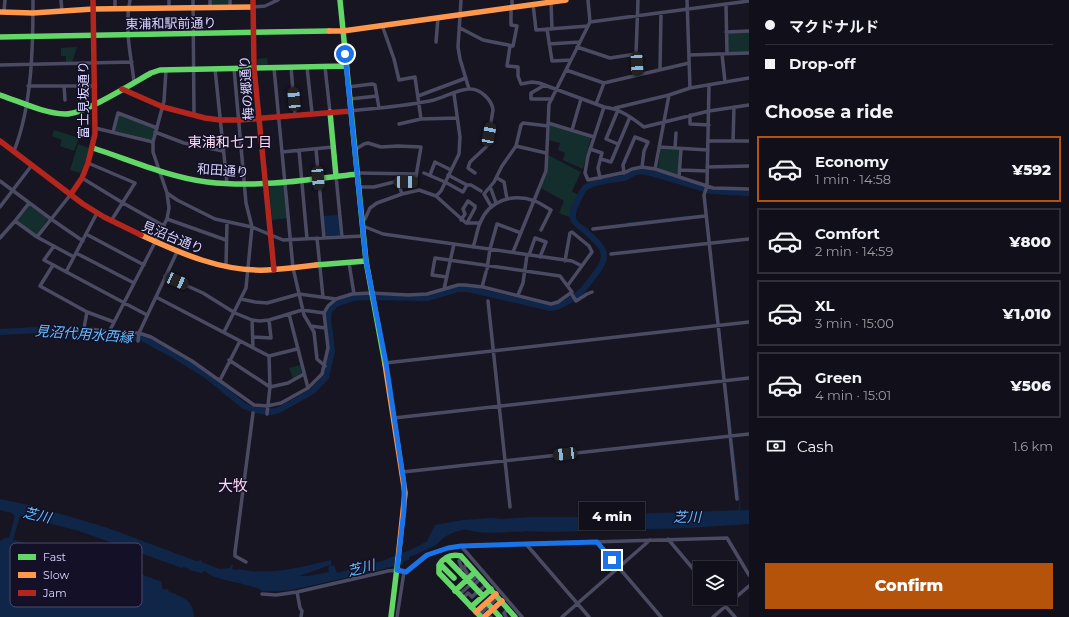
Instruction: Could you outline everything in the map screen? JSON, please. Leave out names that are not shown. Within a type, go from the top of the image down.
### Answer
[{"type":"main road","name":"富士見坂通り","points":[[71,194],[82,178],[93,148],[95,128],[95,86],[93,0]]},
{"type":"main road","name":"梅の郷通り","points":[[253,0],[254,68],[274,270]]},
{"type":"main road","points":[[340,0],[366,261],[371,296],[386,363],[403,472],[405,501],[391,617]]},
{"type":"main road","name":"東浦和駅前通り","points":[[0,37],[343,31],[511,8],[530,3],[566,0]]},
{"type":"main road","points":[[2,12],[33,13],[93,9],[253,7]]},
{"type":"main road","points":[[0,95],[54,113],[67,114],[79,112],[151,73],[166,70],[346,66]]},
{"type":"main road","points":[[122,89],[162,106],[194,115],[220,120],[239,120],[351,111]]},
{"type":"main road","points":[[330,112],[336,176]]},
{"type":"main road","name":"見沼台通り","points":[[0,141],[97,213],[177,252],[201,260],[247,269],[274,270],[366,261]]},
{"type":"main road","name":"和田通り","points":[[93,148],[183,177],[227,184],[266,183],[357,174]]},
{"type":"main road","points":[[462,558],[467,563],[472,579],[480,593],[478,613],[448,584],[437,571],[438,567],[442,566],[451,559],[462,558]]},
{"type":"main road","points":[[451,559],[472,579]]},
{"type":"main road","points":[[442,566],[454,578],[472,579],[487,584],[515,617]]},
{"type":"main road","points":[[448,584],[454,578]]},
{"type":"main road","points":[[460,596],[472,579]]},
{"type":"main road","points":[[480,593],[496,594]]},
{"type":"main road","points":[[478,613],[491,607],[496,594]]},
{"type":"main road","points":[[478,613],[496,594]]},
{"type":"main road","points":[[491,607],[500,617]]},
{"type":"street","points":[[2,12],[5,0]]},
{"type":"street","points":[[14,151],[27,104],[33,36],[33,0]]},
{"type":"street","points":[[61,0],[62,12]]},
{"type":"street","points":[[114,0],[115,9]]},
{"type":"street","points":[[130,0],[128,9],[128,34],[134,82]]},
{"type":"street","points":[[168,8],[169,0]]},
{"type":"street","points":[[192,0],[194,115]]},
{"type":"street","points":[[210,0],[210,7]]},
{"type":"street","points":[[230,0],[230,7]]},
{"type":"street","points":[[253,7],[266,6],[278,0]]},
{"type":"street","points":[[461,0],[459,50],[469,89]]},
{"type":"street","points":[[512,0],[511,25],[517,26],[513,46],[510,46],[507,66],[518,67],[518,76],[521,84],[532,82],[545,85],[604,107],[616,109],[644,127],[709,111],[749,105]]},
{"type":"street","points":[[513,252],[546,172],[549,104],[589,24],[588,0]]},
{"type":"street","points":[[637,75],[636,54],[638,0]]},
{"type":"street","points":[[687,0],[690,88]]},
{"type":"street","points":[[530,3],[536,30],[589,24],[749,1]]},
{"type":"street","points":[[547,2],[552,28]]},
{"type":"street","points":[[726,4],[727,54]]},
{"type":"street","points":[[660,70],[661,13]]},
{"type":"street","points":[[436,42],[438,18]]},
{"type":"street","points":[[382,25],[394,59],[399,80],[415,76],[420,102],[421,119]]},
{"type":"street","points":[[460,28],[483,40],[510,46]]},
{"type":"street","points":[[547,29],[552,61],[571,60]]},
{"type":"street","points":[[726,32],[749,31]]},
{"type":"street","points":[[549,44],[580,42]]},
{"type":"street","points":[[577,47],[610,58],[636,54]]},
{"type":"street","points":[[688,55],[749,53]]},
{"type":"street","points":[[722,54],[725,82]]},
{"type":"street","points":[[0,65],[132,62]]},
{"type":"street","points":[[566,70],[604,83],[689,63]]},
{"type":"street","points":[[307,67],[312,114]]},
{"type":"street","points":[[325,67],[330,112]]},
{"type":"street","points":[[224,332],[246,288],[252,227],[246,203],[246,184],[234,68]]},
{"type":"street","points":[[274,68],[293,268],[302,310],[314,332],[318,359],[325,366]]},
{"type":"street","points":[[291,68],[295,115]]},
{"type":"street","points":[[215,69],[227,184]]},
{"type":"street","points":[[109,332],[167,218],[169,208],[167,193],[155,162],[153,152],[153,142],[162,106],[166,70]]},
{"type":"street","points":[[418,96],[466,78]]},
{"type":"street","points":[[616,109],[690,88],[749,78]]},
{"type":"street","points":[[596,104],[604,83]]},
{"type":"street","points":[[348,87],[372,84],[375,86],[379,108]]},
{"type":"street","points":[[545,85],[531,93],[531,99],[552,99]]},
{"type":"street","points":[[709,85],[707,186],[704,195],[705,216],[737,499]]},
{"type":"street","points":[[28,86],[95,86]]},
{"type":"street","points":[[64,86],[65,100]]},
{"type":"street","points":[[351,111],[420,102],[469,89],[479,92],[492,104],[493,110],[487,146],[470,162],[468,168],[475,173]]},
{"type":"street","points":[[436,196],[441,191],[459,154],[460,137],[454,94]]},
{"type":"street","points":[[655,169],[669,95]]},
{"type":"street","points":[[350,99],[377,96]]},
{"type":"street","points":[[572,130],[581,99]]},
{"type":"street","points":[[604,107],[590,149],[585,173],[588,180],[624,173],[632,169],[642,167],[655,169],[720,189],[749,189]]},
{"type":"street","points":[[734,107],[734,141]]},
{"type":"street","points":[[616,109],[606,139],[618,144]]},
{"type":"street","points":[[113,132],[118,113],[156,128]]},
{"type":"street","points":[[690,115],[690,124],[709,125]]},
{"type":"street","points":[[600,159],[611,162],[630,117]]},
{"type":"street","points":[[399,124],[421,119],[457,118]]},
{"type":"street","points":[[491,206],[484,194],[497,178],[502,166],[516,146],[521,125],[523,123],[548,125],[572,130],[594,137]]},
{"type":"street","points":[[95,128],[153,142]]},
{"type":"street","points":[[155,132],[184,143],[223,151]]},
{"type":"street","points":[[675,148],[676,133]]},
{"type":"street","points":[[624,173],[623,165],[635,137],[648,142],[644,151],[642,167]]},
{"type":"street","points":[[708,141],[749,141]]},
{"type":"street","points":[[354,150],[364,144],[381,147],[421,147],[415,182],[398,182],[374,187],[358,187]]},
{"type":"street","points":[[516,146],[546,153]]},
{"type":"street","points":[[282,152],[333,147]]},
{"type":"street","points":[[659,147],[708,150]]},
{"type":"street","points":[[316,149],[324,238]]},
{"type":"street","points":[[590,149],[602,153],[598,168],[600,178]]},
{"type":"street","points":[[679,177],[681,149]]},
{"type":"street","points":[[299,150],[307,239]]},
{"type":"street","points":[[430,175],[435,162],[451,170]]},
{"type":"street","points":[[88,163],[135,183],[111,221]]},
{"type":"street","points":[[0,206],[32,165]]},
{"type":"street","points":[[680,170],[749,166]]},
{"type":"street","points":[[357,174],[359,172],[416,174]]},
{"type":"street","points":[[424,172],[462,192],[467,185]]},
{"type":"street","points":[[448,175],[481,191]]},
{"type":"street","points":[[336,176],[342,237]]},
{"type":"street","points":[[82,178],[164,226]]},
{"type":"street","points":[[497,178],[504,182],[507,199]]},
{"type":"street","points":[[0,181],[83,241]]},
{"type":"street","points":[[398,182],[402,194]]},
{"type":"street","points":[[489,188],[496,203]]},
{"type":"street","points":[[480,223],[467,223],[461,220],[436,196],[419,190],[402,194],[377,203],[370,208],[362,223],[384,234],[540,256],[576,262],[582,266]]},
{"type":"street","points":[[167,193],[199,212],[216,219],[252,227],[283,240],[363,236]]},
{"type":"street","points":[[37,237],[71,194]]},
{"type":"street","points":[[473,247],[480,223],[487,210],[496,203],[513,197],[534,201],[551,210],[542,230]]},
{"type":"street","points":[[461,220],[465,214],[462,209],[468,201],[476,208],[467,223]]},
{"type":"street","points":[[0,238],[29,203]]},
{"type":"street","points":[[66,272],[97,213]]},
{"type":"street","points":[[593,229],[705,216]]},
{"type":"street","points":[[167,218],[226,240]]},
{"type":"street","points":[[15,221],[37,237],[74,257]]},
{"type":"street","points":[[226,266],[227,222]]},
{"type":"street","points":[[482,287],[497,224],[521,232]]},
{"type":"street","points":[[564,261],[570,233],[572,232],[589,246],[592,252],[568,286]]},
{"type":"street","points":[[86,234],[144,265]]},
{"type":"street","points":[[317,238],[323,297]]},
{"type":"street","points":[[518,295],[523,282],[528,255],[535,238],[546,242],[540,256]]},
{"type":"street","points":[[611,254],[749,239]]},
{"type":"street","points":[[444,289],[454,244]]},
{"type":"street","points":[[54,246],[44,260],[147,315]]},
{"type":"street","points":[[138,341],[147,315],[177,252]]},
{"type":"street","points":[[76,253],[134,283]]},
{"type":"street","points":[[447,277],[432,274],[435,258],[451,259],[487,269],[525,271],[560,276],[572,292],[571,294],[576,301],[592,292]]},
{"type":"street","points":[[349,263],[354,294]]},
{"type":"street","points":[[53,265],[40,286],[87,312],[114,322]]},
{"type":"street","points":[[166,276],[203,293],[252,320],[269,320],[302,310],[324,313]]},
{"type":"street","points":[[241,299],[267,303],[299,294],[336,299],[354,294],[371,296],[414,295],[427,294],[458,285],[482,287],[551,304],[558,302],[571,294]]},
{"type":"street","points":[[156,297],[268,356],[298,349]]},
{"type":"street","points":[[87,312],[84,328],[152,337],[192,360],[254,405],[267,410],[308,388],[322,374],[328,348],[324,313],[328,306],[336,299]]},
{"type":"street","points":[[488,301],[510,507]]},
{"type":"street","points":[[289,314],[308,388]]},
{"type":"street","points":[[252,320],[253,348]]},
{"type":"street","points":[[252,337],[271,338],[269,320]]},
{"type":"street","points":[[386,363],[749,322]]},
{"type":"street","points":[[311,326],[325,328]]},
{"type":"street","points":[[220,380],[240,341]]},
{"type":"street","points":[[267,410],[270,387],[268,356]]},
{"type":"street","points":[[230,360],[270,387],[288,383],[304,374]]},
{"type":"street","points":[[394,418],[749,378]]},
{"type":"street","points":[[246,562],[235,556],[235,552],[253,413]]},
{"type":"street","points":[[403,472],[749,434]]},
{"type":"street","points":[[404,572],[427,555],[452,547],[461,546],[727,538],[749,575]]},
{"type":"street","points":[[668,539],[693,569]]},
{"type":"street","points":[[562,617],[650,540]]},
{"type":"street","points":[[597,542],[661,617]]},
{"type":"street","points":[[526,544],[589,617]]},
{"type":"street","points":[[461,546],[522,617]]},
{"type":"street","points":[[451,559],[452,547]]},
{"type":"street","points":[[462,558],[459,562],[462,568],[472,579]]},
{"type":"street","points":[[467,563],[464,568],[472,579]]},
{"type":"street","points":[[262,594],[276,595],[297,592],[397,568],[404,572]]},
{"type":"street","points":[[398,617],[404,572]]},
{"type":"street","points":[[460,596],[468,596],[472,600],[487,584]]},
{"type":"street","points":[[713,617],[749,586]]},
{"type":"street","points":[[297,592],[302,611],[301,617]]},
{"type":"street","points":[[725,606],[735,617]]},
{"type":"street","points":[[506,617],[504,613],[508,609]]},
{"type":"green space","points":[[211,0],[228,0],[229,3],[227,5],[214,5],[211,4]]},
{"type":"green space","points":[[749,32],[749,52],[728,52],[728,33]]},
{"type":"green space","points":[[77,47],[72,62],[66,62],[66,56],[61,56],[61,48]]},
{"type":"green space","points":[[267,58],[268,66],[257,66],[257,59]]},
{"type":"green space","points":[[119,114],[155,129],[152,140],[116,131]]},
{"type":"green space","points":[[550,125],[591,137],[583,169],[563,160],[565,153],[558,150],[560,143],[549,140]]},
{"type":"green space","points":[[54,130],[79,138],[74,151],[60,146],[62,140],[52,136]]},
{"type":"green space","points":[[78,144],[89,148],[85,163],[80,173],[70,170]]},
{"type":"green space","points":[[661,149],[680,150],[679,175],[658,169]]},
{"type":"green space","points":[[548,155],[581,172],[572,191],[578,195],[573,206],[571,218],[559,213],[564,201],[541,188],[547,174]]},
{"type":"green space","points":[[284,184],[287,218],[272,220],[269,187],[270,185]]},
{"type":"green space","points":[[29,205],[48,219],[38,235],[17,220]]},
{"type":"green space","points":[[300,365],[302,373],[293,379],[289,368]]},
{"type":"water","points":[[338,215],[340,235],[325,235],[323,216]]},
{"type":"water","name":"芝川","points":[[0,499],[34,506],[33,510],[50,515],[51,511],[108,528],[196,561],[199,561],[200,559],[202,562],[219,569],[230,568],[232,564],[232,569],[261,572],[297,568],[331,560],[331,565],[334,565],[337,573],[382,561],[415,548],[427,541],[435,525],[462,520],[531,517],[599,517],[628,514],[749,510],[749,524],[688,528],[551,532],[525,531],[489,533],[462,530],[444,537],[436,545],[409,557],[409,560],[404,561],[402,566],[388,567],[291,590],[264,592],[251,586],[217,578],[205,571],[201,573],[189,570],[187,567],[186,569],[184,566],[182,568],[142,554],[142,543],[112,543],[79,531],[20,516],[13,540],[25,543],[10,543],[10,607],[142,607],[142,575],[162,582],[162,588],[164,590],[168,589],[168,591],[189,602],[194,617],[0,617],[0,541],[5,538],[9,538],[15,516],[12,513],[0,510]],"holes":[[[330,565],[328,568],[329,572],[309,576],[299,576]]]},
{"type":"waterway","name":"見沼代用水西縁","points":[[0,332],[56,330],[96,335],[142,338],[206,375],[244,406],[254,410],[270,412],[279,410],[313,391],[326,377],[332,351],[328,318],[329,311],[336,304],[353,298],[364,297],[428,298],[458,289],[468,289],[550,308],[560,305],[575,297],[594,276],[603,262],[604,256],[603,250],[599,244],[576,224],[573,218],[574,209],[582,192],[587,186],[602,181],[624,178],[635,172],[641,172],[651,173],[711,191],[749,193]]},
{"type":"waterway","points":[[627,223],[690,216]]},
{"type":"waterway","points":[[727,395],[732,434]]},
{"type":"waterway","points":[[732,437],[740,503],[739,511]]},
{"type":"traffic: fast","points":[[340,0],[366,261],[385,364]]},
{"type":"traffic: fast","points":[[0,37],[329,31]]},
{"type":"traffic: fast","points":[[0,95],[40,109],[65,114],[73,113],[95,104],[121,91],[151,73],[160,70],[346,66]]},
{"type":"traffic: fast","points":[[330,112],[336,176]]},
{"type":"traffic: fast","points":[[93,148],[149,168],[192,180],[226,184],[264,184],[357,174]]},
{"type":"traffic: fast","points":[[316,265],[366,261]]},
{"type":"traffic: fast","points":[[481,617],[439,573],[439,565],[446,558],[458,555],[461,556],[515,617]]},
{"type":"traffic: fast","points":[[446,558],[483,596]]},
{"type":"traffic: fast","points":[[391,617],[398,559]]},
{"type":"traffic: fast","points":[[440,564],[454,578]]},
{"type":"traffic: fast","points":[[455,591],[475,572]]},
{"type":"traffic: fast","points":[[471,607],[491,589]]},
{"type":"traffic: fast","points":[[489,605],[500,617]]},
{"type":"traffic: slow","points":[[329,31],[343,31],[566,0]]},
{"type":"traffic: slow","points":[[0,12],[33,13],[93,9],[253,7]]},
{"type":"traffic: slow","points":[[141,235],[186,255],[218,265],[234,268],[267,270],[316,265]]},
{"type":"traffic: slow","points":[[385,364],[405,493],[398,559]]},
{"type":"traffic: slow","points":[[476,612],[496,594]]},
{"type":"traffic: slow","points":[[484,617],[502,601]]},
{"type":"traffic: jam","points":[[71,194],[82,178],[88,163],[95,134],[93,0]]},
{"type":"traffic: jam","points":[[253,0],[254,68],[274,270]]},
{"type":"traffic: jam","points":[[122,89],[163,107],[205,118],[220,120],[239,120],[351,111]]},
{"type":"traffic: jam","points":[[0,141],[83,204],[104,217],[141,235]]},
{"type":"district","name":"東浦和七丁目","points":[[230,142]]},
{"type":"district","name":"大牧","points":[[233,486]]},
{"type":"route","points":[[345,54],[366,261],[371,294],[386,363],[403,472],[405,501],[397,570],[406,572],[427,555],[448,548],[461,546],[597,542],[612,560]]}]
